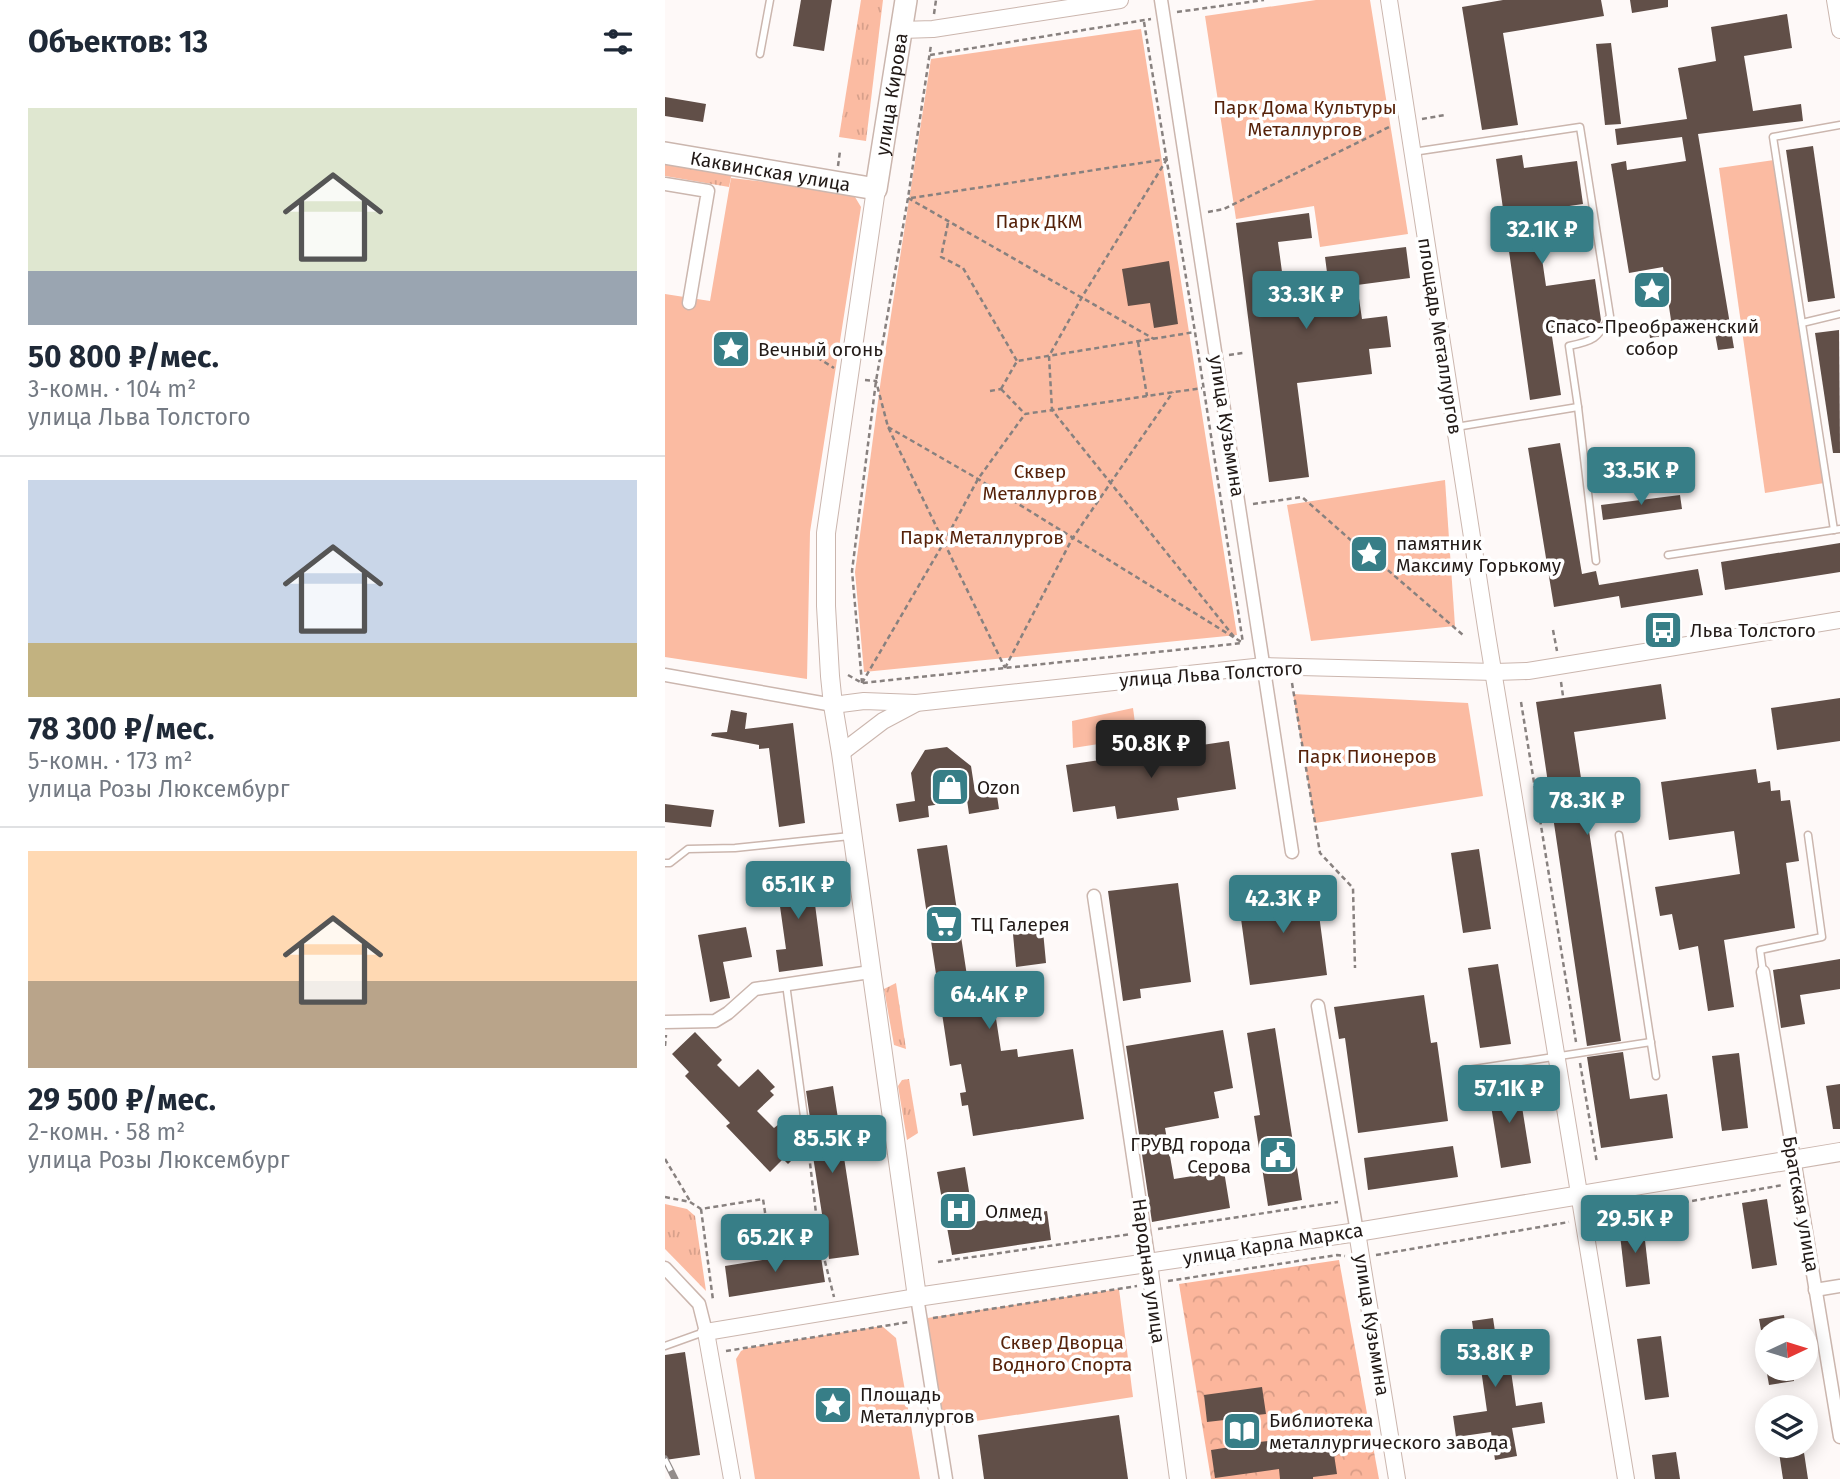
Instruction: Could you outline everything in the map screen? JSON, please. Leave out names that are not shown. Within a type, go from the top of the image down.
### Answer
[{"type":"main road","name":"улица Кирова","points":[[876,189],[906,0]]},
{"type":"main road","name":"Каквинская улица","points":[[665,153],[876,189]]},
{"type":"main road","points":[[876,189],[826,533],[826,606],[832,705],[917,1297]]},
{"type":"main road","name":"улица Карла Маркса","points":[[917,1297],[1357,1232],[1840,1152]]},
{"type":"street","points":[[901,30],[933,29],[1120,0]]},
{"type":"street","name":"улица Кузьмина","points":[[1161,0],[1293,852]]},
{"type":"street","name":"площадь Металлургов","points":[[1389,0],[1454,428],[1626,1479]]},
{"type":"street","points":[[1835,0],[1840,30]]},
{"type":"street","points":[[665,184],[708,191],[689,303]]},
{"type":"street","name":"улица Льва Толстого","points":[[665,675],[832,705],[864,701],[916,703],[1264,666],[1528,671],[1840,620]]},
{"type":"street","points":[[841,753],[883,721],[916,703]]},
{"type":"street","name":"Народная улица","points":[[1094,896],[1149,1263],[1178,1479]]},
{"type":"street","points":[[665,1022],[715,1021],[755,989],[870,972]]},
{"type":"street","name":"Братская улица","points":[[1763,972],[1815,1290],[1837,1404],[1840,1437]]},
{"type":"street","name":"улица Кузьмина","points":[[1318,1006],[1397,1479]]},
{"type":"street","points":[[665,1268],[699,1304],[731,1479]]},
{"type":"street","points":[[1815,1290],[1840,1286]]},
{"type":"street","points":[[917,1297],[946,1479]]},
{"type":"street","name":"улица Карла Маркса","points":[[706,1332],[917,1297]]},
{"type":"lane","points":[[760,54],[770,0]]},
{"type":"lane","points":[[1668,555],[1837,529],[1773,137],[1840,125]]},
{"type":"lane","points":[[1413,152],[1580,127],[1610,316],[1601,333],[1590,342],[1569,346],[1596,561]]},
{"type":"lane","points":[[1802,323],[1840,314]]},
{"type":"lane","points":[[1454,428],[1578,407]]},
{"type":"lane","points":[[665,863],[670,863],[688,849],[736,848],[852,835]]},
{"type":"lane","points":[[1619,835],[1656,1076]]},
{"type":"lane","points":[[1763,972],[1760,950],[1822,937],[1808,835]]},
{"type":"lane","points":[[786,984],[808,1146]]},
{"type":"lane","points":[[1468,1070],[1651,1042]]},
{"type":"lane","points":[[665,1346],[706,1332]]},
{"type":"path","points":[[862,683],[852,571],[876,381],[908,198],[937,0]]},
{"type":"path","points":[[930,55],[1144,22],[1163,15],[1264,0]]},
{"type":"path","points":[[1144,22],[1243,643]]},
{"type":"path","points":[[1194,215],[1224,209],[1390,126]]},
{"type":"path","points":[[908,198],[1167,159]]},
{"type":"path","points":[[1167,159],[1081,298],[1049,356],[1052,410],[1235,638]]},
{"type":"path","points":[[908,198],[1154,339]]},
{"type":"path","points":[[949,223],[941,257],[963,268],[1017,361]]},
{"type":"path","points":[[990,391],[1000,389],[1017,361],[1195,332]]},
{"type":"path","points":[[1138,342],[1147,396]]},
{"type":"path","points":[[876,381],[888,427],[1005,668]]},
{"type":"path","points":[[862,683],[978,479],[1025,414],[1203,387]]},
{"type":"path","points":[[1000,389],[1025,414]]},
{"type":"path","points":[[1005,668],[1072,539],[1173,392]]},
{"type":"path","points":[[888,427],[978,479],[1243,643]]},
{"type":"path","points":[[1239,506],[1302,497],[1362,550],[1364,560],[1375,559]]},
{"type":"path","points":[[1362,550],[1374,548],[1377,555],[1375,559]]},
{"type":"path","points":[[1375,559],[1463,635]]},
{"type":"path","points":[[1553,630],[1557,653]]},
{"type":"path","points":[[862,683],[1243,643],[1261,645]]},
{"type":"path","points":[[1290,666],[1320,853],[1353,888],[1355,968]]},
{"type":"path","points":[[1560,675],[1563,696]]},
{"type":"path","points":[[1521,702],[1597,1163]]},
{"type":"path","points":[[808,1146],[819,1238],[837,1310]]},
{"type":"path","points":[[665,1159],[690,1202]]},
{"type":"path","points":[[710,1354],[1337,1255],[1361,1258],[1797,1183]]},
{"type":"path","points":[[665,1197],[690,1202],[701,1209],[763,1199],[770,1245],[819,1238]]},
{"type":"path","points":[[699,1304],[713,1302],[701,1209]]},
{"type":"green space","points":[[861,0],[883,0],[866,141],[839,137]]},
{"type":"green space","name":"Парк Дома Культуры Металлургов","points":[[1316,0],[1370,0],[1408,234],[1320,247],[1314,206],[1236,219],[1205,16]]},
{"type":"green space","name":"Сквер Металлургов","points":[[1141,29],[1237,635],[864,672],[855,572],[881,379],[931,59]]},
{"type":"green space","points":[[665,160],[732,172],[729,187],[665,176]]},
{"type":"green space","points":[[1774,160],[1824,483],[1765,493],[1719,168]]},
{"type":"green space","points":[[731,178],[852,192],[861,207],[810,532],[807,679],[665,657],[665,294],[710,301]]},
{"type":"green space","points":[[1445,480],[1455,626],[1311,641],[1287,505]]},
{"type":"green space","name":"Парк Пионеров","points":[[1293,694],[1468,703],[1483,796],[1315,823]]},
{"type":"green space","points":[[1133,708],[1137,738],[1073,748],[1072,721]]},
{"type":"green space","points":[[896,983],[906,1049],[894,1045],[884,989]]},
{"type":"green space","points":[[909,1079],[918,1133],[907,1140],[898,1086],[902,1080]]},
{"type":"green space","points":[[665,1204],[687,1209],[695,1216],[706,1291],[665,1249]]},
{"type":"green space","points":[[1339,1260],[1379,1479],[1211,1479],[1179,1284]]},
{"type":"green space","name":"Сквер Дворца Водного Спорта","points":[[1119,1289],[1133,1397],[937,1427],[921,1319]]},
{"type":"green space","points":[[882,1326],[896,1338],[920,1479],[755,1479],[736,1359],[741,1351]]},
{"type":"building","points":[[801,0],[832,0],[824,51],[793,46]]},
{"type":"building","points":[[1503,0],[1601,0],[1604,16],[1503,33],[1518,125],[1482,130],[1462,7]]},
{"type":"building","points":[[1630,0],[1668,0],[1668,7],[1632,13]]},
{"type":"building","points":[[1787,14],[1792,48],[1744,56],[1753,111],[1801,104],[1803,121],[1698,134],[1734,348],[1718,350],[1714,328],[1650,338],[1648,324],[1671,320],[1663,267],[1629,273],[1611,164],[1626,161],[1627,170],[1686,161],[1682,137],[1617,145],[1615,129],[1687,119],[1678,68],[1716,61],[1711,27]]},
{"type":"building","points":[[1611,43],[1621,124],[1605,125],[1596,44]]},
{"type":"building","points":[[665,97],[706,104],[703,122],[665,116]]},
{"type":"building","points":[[1813,146],[1835,298],[1808,302],[1786,150]]},
{"type":"building","points":[[1522,155],[1524,168],[1577,161],[1583,204],[1535,211],[1546,286],[1595,279],[1601,320],[1600,323],[1551,330],[1561,395],[1530,400],[1496,159]]},
{"type":"building","points":[[1309,213],[1312,238],[1278,242],[1287,309],[1331,303],[1325,257],[1406,247],[1410,278],[1357,285],[1362,319],[1387,316],[1391,347],[1369,349],[1372,374],[1297,383],[1309,477],[1269,482],[1236,223]]},
{"type":"building","points":[[1169,261],[1178,324],[1154,328],[1150,303],[1128,306],[1122,269]]},
{"type":"building","points":[[1839,330],[1840,453],[1833,453],[1815,333]]},
{"type":"building","points":[[1560,443],[1582,574],[1596,571],[1599,585],[1698,569],[1703,595],[1621,608],[1619,596],[1554,607],[1528,448]]},
{"type":"building","points":[[1680,495],[1682,509],[1603,520],[1601,505]]},
{"type":"building","points":[[1840,543],[1840,572],[1725,590],[1721,562]]},
{"type":"building","points":[[1661,684],[1666,719],[1574,732],[1621,1041],[1587,1046],[1536,702]]},
{"type":"building","points":[[1840,698],[1840,741],[1777,750],[1771,708]]},
{"type":"building","points":[[731,710],[747,713],[745,729],[793,723],[805,823],[779,827],[769,748],[759,749],[759,745],[711,736],[712,733],[727,732]]},
{"type":"building","points":[[1229,741],[1236,789],[1177,798],[1179,810],[1117,819],[1115,806],[1073,812],[1066,765]]},
{"type":"building","points":[[947,747],[971,766],[975,792],[996,789],[999,809],[969,814],[967,800],[928,806],[929,817],[899,822],[896,804],[915,801],[911,773],[925,750]]},
{"type":"building","points":[[1756,769],[1758,783],[1770,781],[1771,791],[1780,790],[1781,801],[1790,800],[1799,861],[1786,863],[1795,928],[1724,940],[1734,1007],[1708,1011],[1698,946],[1679,950],[1672,914],[1660,916],[1655,887],[1740,874],[1734,831],[1669,840],[1661,782]]},
{"type":"building","points":[[665,804],[714,810],[711,827],[665,822]]},
{"type":"building","name":"ТЦ Галерея","points":[[947,845],[971,1002],[993,999],[1001,1051],[1017,1049],[1018,1057],[1073,1049],[1084,1119],[973,1136],[968,1105],[962,1106],[960,1093],[966,1092],[961,1064],[950,1066],[917,849]]},
{"type":"building","points":[[1479,849],[1491,929],[1463,933],[1451,853]]},
{"type":"building","points":[[810,866],[823,966],[779,972],[776,950],[786,949],[775,871]]},
{"type":"building","points":[[1285,880],[1286,887],[1302,885],[1303,894],[1316,892],[1327,975],[1250,985],[1239,904],[1254,902],[1253,894],[1264,893],[1263,883]]},
{"type":"building","points":[[1178,883],[1191,982],[1140,989],[1141,998],[1123,1001],[1108,891]]},
{"type":"building","points":[[1042,920],[1046,963],[1016,967],[1012,923]]},
{"type":"building","points":[[746,927],[752,957],[723,962],[730,998],[710,1002],[698,935]]},
{"type":"building","points":[[1840,959],[1840,989],[1800,995],[1805,1024],[1781,1028],[1773,970]]},
{"type":"building","points":[[1498,964],[1511,1044],[1480,1048],[1468,968]]},
{"type":"building","points":[[1424,995],[1431,1043],[1437,1042],[1448,1121],[1358,1133],[1345,1038],[1339,1039],[1334,1007]]},
{"type":"building","name":"ГРУВД города Серова","points":[[1275,1028],[1302,1200],[1268,1206],[1254,1116],[1260,1115],[1247,1033]]},
{"type":"building","points":[[1223,1030],[1233,1088],[1214,1092],[1219,1118],[1165,1128],[1174,1179],[1224,1171],[1230,1208],[1152,1222],[1126,1046]]},
{"type":"building","points":[[695,1032],[722,1060],[717,1065],[739,1087],[758,1069],[775,1087],[770,1091],[774,1095],[757,1111],[774,1128],[779,1124],[803,1149],[788,1164],[783,1159],[770,1172],[726,1126],[730,1123],[685,1076],[689,1072],[672,1054]]},
{"type":"building","points":[[1623,1052],[1630,1099],[1667,1094],[1673,1138],[1601,1148],[1587,1057]]},
{"type":"building","points":[[1739,1053],[1748,1128],[1722,1131],[1712,1056]]},
{"type":"building","points":[[1518,1082],[1531,1163],[1501,1168],[1488,1087]]},
{"type":"building","points":[[1840,1084],[1840,1129],[1833,1129],[1826,1086]]},
{"type":"building","points":[[833,1086],[859,1255],[829,1259],[806,1091]]},
{"type":"building","points":[[1453,1146],[1458,1177],[1368,1190],[1364,1158]]},
{"type":"building","points":[[965,1167],[974,1222],[1047,1211],[1051,1240],[952,1255],[937,1172]]},
{"type":"building","points":[[1767,1199],[1777,1265],[1752,1269],[1742,1203]]},
{"type":"building","points":[[1643,1223],[1650,1284],[1626,1287],[1619,1226]]},
{"type":"building","points":[[820,1251],[825,1282],[729,1297],[725,1266]]},
{"type":"building","points":[[1493,1318],[1497,1345],[1532,1340],[1535,1360],[1510,1364],[1516,1406],[1542,1402],[1545,1423],[1512,1428],[1517,1456],[1495,1460],[1491,1432],[1456,1437],[1453,1416],[1487,1411],[1481,1369],[1446,1375],[1443,1355],[1476,1350],[1472,1321]]},
{"type":"building","points":[[1661,1336],[1669,1397],[1645,1400],[1637,1339]]},
{"type":"building","points":[[685,1352],[700,1455],[665,1460],[665,1355]]},
{"type":"building","points":[[1768,1381],[1794,1381],[1769,1385]]},
{"type":"building","name":"Библиотека металлургического завода","points":[[1262,1387],[1266,1414],[1247,1416],[1251,1443],[1268,1441],[1269,1449],[1306,1444],[1307,1452],[1333,1448],[1337,1474],[1313,1479],[1280,1479],[1279,1469],[1215,1478],[1211,1450],[1237,1446],[1233,1419],[1207,1422],[1204,1395]]},
{"type":"building","points":[[1119,1415],[1128,1479],[984,1479],[978,1435]]},
{"type":"building","points":[[1676,1452],[1680,1479],[1655,1479],[1652,1455]]},
{"type":"building","points":[[1780,1458],[1805,1458],[1808,1479],[1783,1479]]},
{"type":"railway","points":[[665,1459],[675,1479]]},
{"type":"place","name":"Спасо-Преображенский собор","points":[[1652,290]]},
{"type":"place","name":"Вечный огонь","points":[[731,349]]},
{"type":"place","name":"памятник Максиму Горькому","points":[[1369,554]]},
{"type":"place","name":"Льва Толстого","points":[[1663,630]]},
{"type":"place","name":"Ozon","points":[[950,787]]},
{"type":"place","name":"ТЦ Галерея","points":[[944,924]]},
{"type":"place","name":"ГРУВД города Серова","points":[[1278,1155]]},
{"type":"place","name":"Олмед","points":[[958,1211]]},
{"type":"place","name":"Площадь Металлургов","points":[[833,1405]]},
{"type":"place","name":"Библиотека металлургического завода","points":[[1242,1431]]},
{"type":"park label","name":"Парк ДКМ","points":[[1039,221]]},
{"type":"park label","name":"Парк Металлургов","points":[[982,537]]}]
